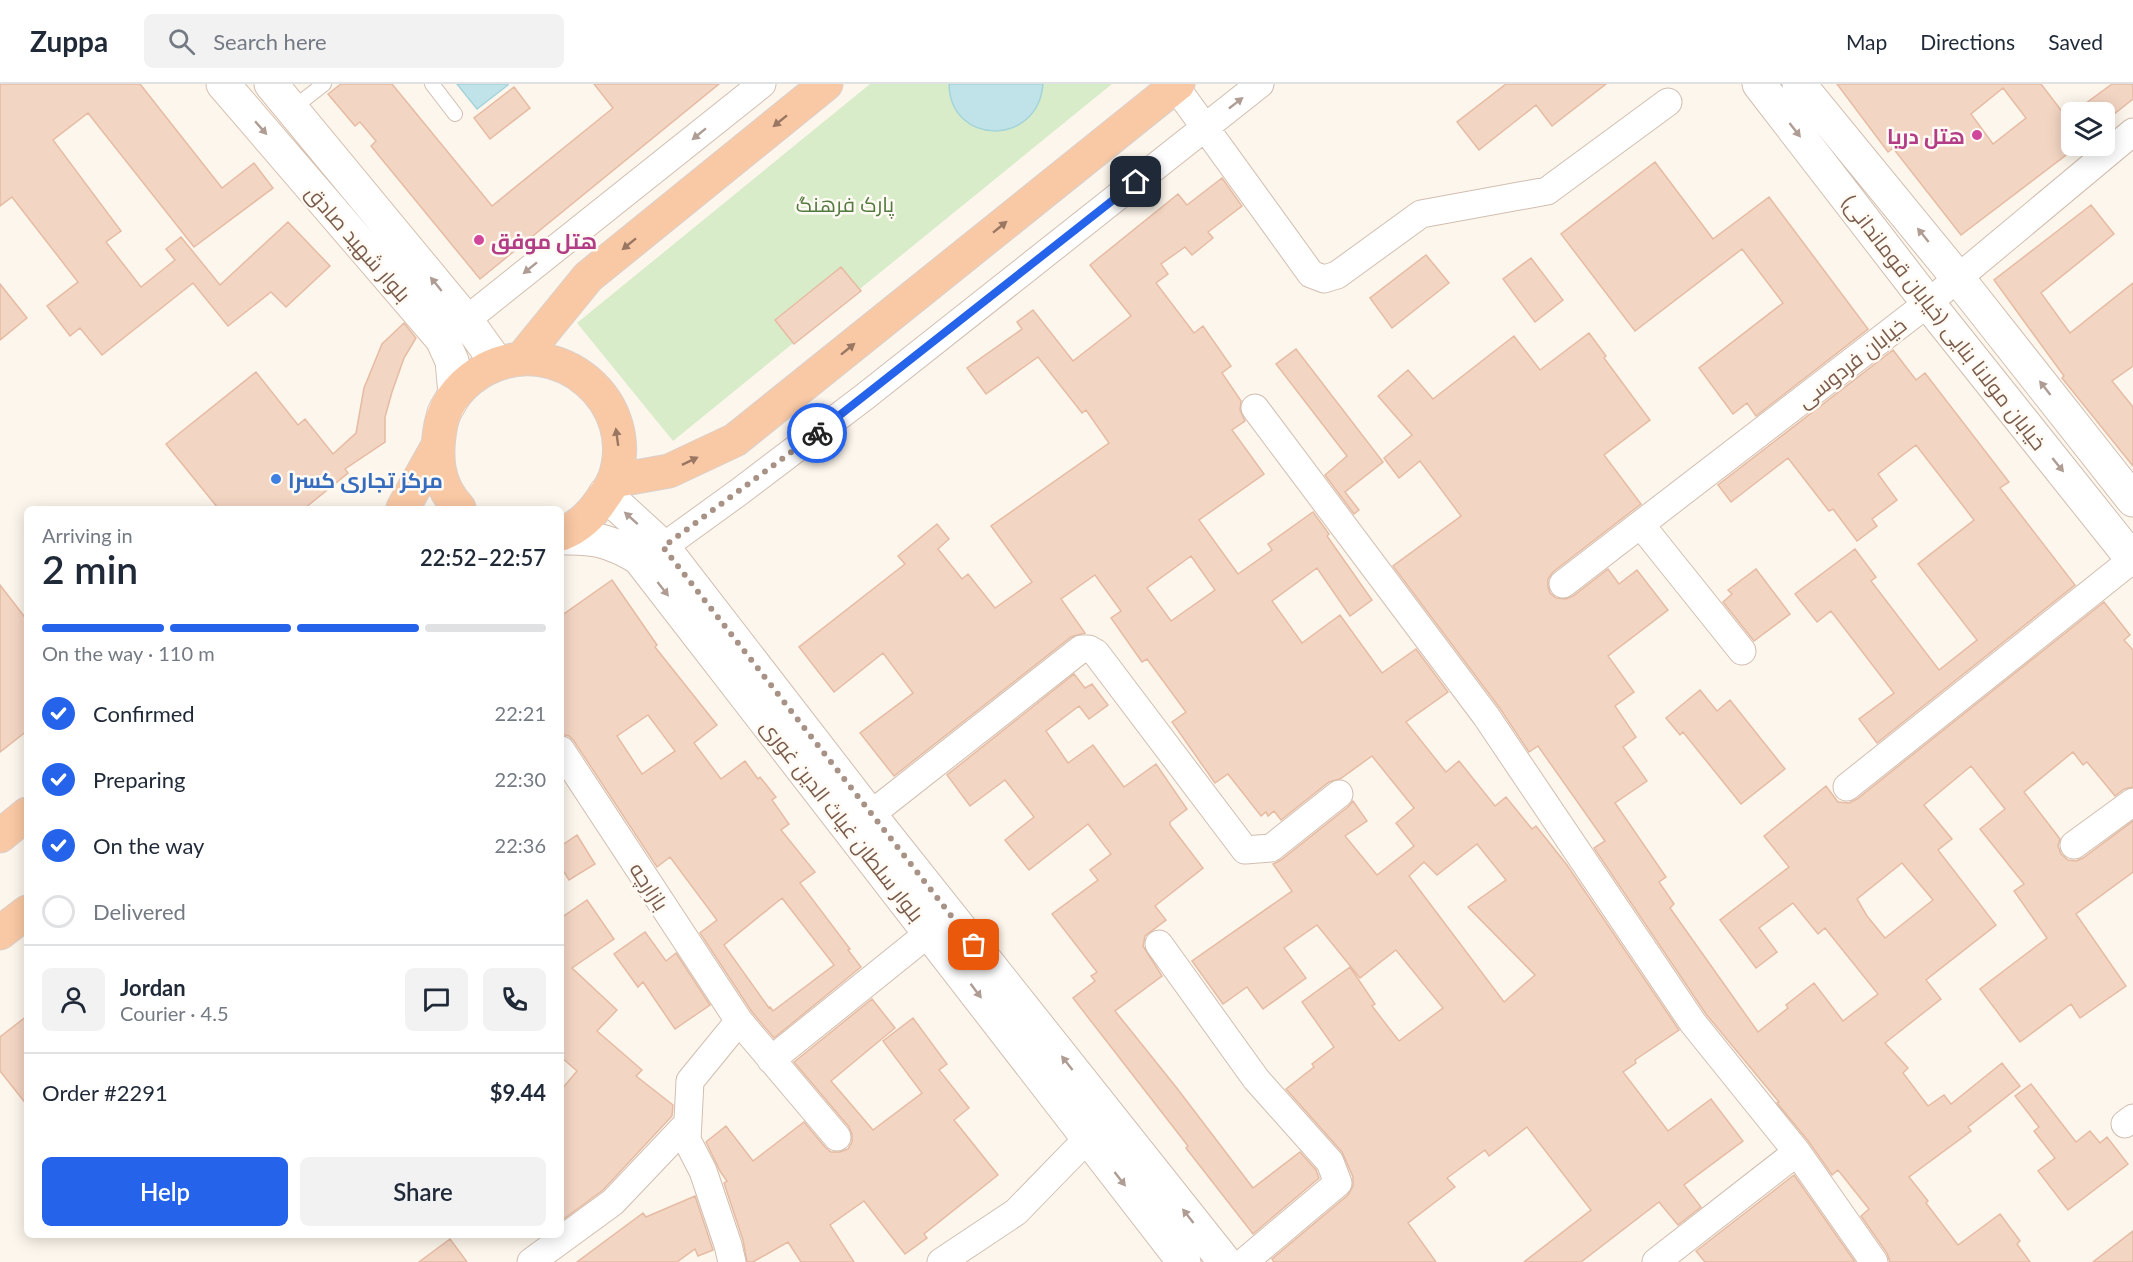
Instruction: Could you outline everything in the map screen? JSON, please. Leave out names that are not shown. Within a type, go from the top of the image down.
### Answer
[{"type":"highway","points":[[510,361],[588,277],[826,84]]},
{"type":"highway","points":[[609,488],[669,471],[735,440],[1176,85]]},
{"type":"highway","points":[[404,506],[436,449],[443,416],[455,393],[474,375],[510,361],[552,361],[580,374],[601,395],[615,422],[619,451],[609,488],[592,515],[564,534]]},
{"type":"highway","points":[[436,449],[440,476],[452,501],[457,506]]},
{"type":"highway","points":[[0,836],[24,816]]},
{"type":"highway","points":[[0,933],[24,914]]},
{"type":"street","name":"بلوار شهید صادق","points":[[223,84],[454,329],[510,361]]},
{"type":"street","name":"بلوار شهید صادق","points":[[271,84],[292,109],[454,329],[452,362],[455,394],[443,416]]},
{"type":"street","points":[[454,329],[762,84]]},
{"type":"street","points":[[651,552],[863,398],[1260,84]]},
{"type":"street","name":"خیابان مولانا بنایی (خیابان قوماندانی)","points":[[1759,84],[1928,303],[2133,559]]},
{"type":"street","name":"خیابان مولانا بنایی (خیابان قوماندانی)","points":[[1799,84],[1957,276],[2133,500]]},
{"type":"street","points":[[1176,85],[1311,274],[1324,279],[1337,275],[1421,214],[1547,191],[1668,102]]},
{"type":"street","name":"خیابان فردوسی","points":[[1563,584],[1928,303],[1957,276],[2133,132]]},
{"type":"street","points":[[1255,408],[1486,716],[1693,1023],[1797,1152],[1874,1262]]},
{"type":"street","points":[[609,488],[651,552],[870,815],[1225,1262]]},
{"type":"street","points":[[1641,525],[1742,651]]},
{"type":"street","name":"بلوار سلطان غیاث الدین غوری","points":[[564,536],[581,537],[651,552],[930,932],[1184,1262]]},
{"type":"street","points":[[1847,787],[2133,559]]},
{"type":"street","points":[[870,815],[1081,649],[1089,649],[1096,653],[1245,850],[1271,848],[1339,794]]},
{"type":"street","name":"بازارچه","points":[[564,755],[739,1021],[837,1137]]},
{"type":"street","points":[[2074,845],[2133,802]]},
{"type":"street","points":[[771,1060],[930,932]]},
{"type":"street","points":[[1159,944],[1256,1079],[1330,1162],[1338,1183],[1244,1262]]},
{"type":"street","points":[[732,1262],[703,1172],[687,1140],[690,1081],[739,1021]]},
{"type":"street","points":[[564,1238],[613,1202],[688,1124]]},
{"type":"street","points":[[941,1262],[1016,1212],[1088,1138]]},
{"type":"street","points":[[1656,1262],[1797,1152]]},
{"type":"street","points":[[531,1262],[564,1238]]},
{"type":"lane","points":[[292,109],[324,84]]},
{"type":"lane","points":[[432,84],[455,114]]},
{"type":"green space","name":"پارک فرهنگ","points":[[870,84],[1112,84],[673,441],[577,323]]},
{"type":"water","points":[[457,84],[508,84],[508,85],[477,109]]},
{"type":"water","points":[[949,84],[1043,84],[1038,105],[1026,119],[1011,128],[995,131],[978,128],[963,119],[953,104]]},
{"type":"building","points":[[0,84],[140,84],[222,188],[254,163],[273,188],[194,247],[88,113],[53,140],[121,231],[106,242],[141,287],[175,260],[166,249],[181,237],[220,285],[288,222],[330,266],[286,307],[271,292],[228,326],[193,283],[102,355],[80,328],[70,336],[47,306],[78,282],[12,197],[0,206]]},
{"type":"building","points":[[341,84],[392,84],[492,206],[613,108],[594,84],[719,84],[480,279],[371,146],[376,141],[360,122],[355,126],[328,94]]},
{"type":"building","points":[[1506,84],[1606,84],[1552,126],[1536,105],[1479,150],[1457,122]]},
{"type":"building","points":[[1837,84],[2041,84],[2061,110],[2061,156],[2065,156],[1961,235],[1893,148],[1888,152]],"holes":[[[2003,88],[2026,118],[1993,144],[1971,114]]]},
{"type":"building","points":[[2112,84],[2133,84],[2133,99],[2115,113],[2115,102],[2088,102]]},
{"type":"building","points":[[514,87],[530,108],[490,139],[474,118]]},
{"type":"building","points":[[1655,162],[1713,239],[1769,197],[1868,329],[1756,416],[1747,403],[1733,414],[1699,368],[1783,303],[1742,249],[1635,331],[1561,234]]},
{"type":"building","points":[[1222,178],[1242,206],[1208,232],[1213,238],[1192,255],[1185,247],[1161,264],[1168,274],[1156,283],[1194,333],[1203,326],[1231,366],[1222,373],[1241,401],[1240,410],[1245,421],[1232,430],[1264,474],[1199,520],[1238,574],[1272,550],[1268,544],[1313,512],[1372,600],[1350,616],[1317,568],[1272,601],[1302,643],[1340,615],[1382,673],[1416,649],[1448,692],[1406,722],[1446,772],[1459,761],[1495,806],[1506,797],[1532,829],[1536,826],[1567,865],[1679,1030],[1635,1060],[1636,1063],[1623,1072],[1668,1131],[1711,1099],[1743,1141],[1684,1185],[1701,1207],[1678,1225],[1659,1202],[1581,1262],[1524,1262],[1591,1210],[1527,1127],[1489,1156],[1485,1150],[1447,1178],[1455,1187],[1408,1223],[1436,1262],[1274,1262],[1272,1259],[1348,1195],[1353,1186],[1353,1177],[1342,1152],[1286,1089],[1314,1067],[1312,1064],[1334,1047],[1302,1002],[1350,967],[1375,1004],[1372,1006],[1399,1041],[1443,1008],[1396,950],[1360,978],[1317,925],[1284,948],[1306,978],[1263,1009],[1247,987],[1223,1004],[1192,961],[1292,891],[1273,864],[1281,860],[1353,801],[1367,821],[1345,836],[1377,875],[1414,846],[1396,823],[1414,808],[1372,756],[1340,779],[1329,782],[1281,820],[1274,811],[1268,816],[1266,812],[1261,816],[1228,774],[1215,783],[1172,722],[1186,712],[1147,659],[1142,662],[1111,618],[1121,611],[1095,575],[1061,599],[1085,633],[1071,637],[894,776],[860,733],[913,693],[883,653],[834,692],[799,647],[905,564],[898,556],[937,524],[949,539],[938,549],[962,579],[968,574],[995,608],[1032,582],[991,526],[1109,443],[1086,410],[1082,413],[1038,357],[986,394],[967,368],[1022,329],[1017,322],[1033,310],[1073,361],[1131,316],[1090,265],[1178,194],[1187,205]],"holes":[[[1191,556],[1215,590],[1171,621],[1147,588]],[[1477,844],[1506,880],[1468,907],[1535,975],[1504,1002],[1409,876],[1424,862],[1437,875]]]},
{"type":"building","points":[[2091,205],[2114,234],[2041,293],[2070,333],[2133,283],[2133,366],[2112,381],[2133,407],[2133,466],[2062,378],[2064,376],[1994,280]]},
{"type":"building","points":[[1426,255],[1449,283],[1392,328],[1370,298]]},
{"type":"building","points":[[1531,258],[1563,300],[1535,322],[1503,279]]},
{"type":"building","points":[[841,267],[861,291],[794,344],[775,320]]},
{"type":"building","points":[[0,284],[27,318],[0,340]]},
{"type":"building","points":[[404,323],[416,338],[404,358],[392,392],[385,417],[385,442],[345,469],[348,473],[307,506],[216,506],[166,444],[256,372],[298,425],[305,419],[333,454],[356,433],[364,388],[382,344]]},
{"type":"building","points":[[1589,333],[1606,356],[1604,358],[1650,420],[1604,455],[1641,504],[1553,572],[1548,579],[1548,587],[1550,593],[1556,598],[1566,599],[1608,569],[1619,584],[1637,570],[1668,610],[1608,656],[1634,692],[1615,706],[1636,737],[1623,747],[1647,781],[1615,803],[1666,877],[1659,882],[1674,904],[1670,908],[1758,1032],[1788,1008],[1786,1005],[1814,983],[1843,1021],[1878,994],[1825,928],[1818,934],[1793,903],[1759,928],[1777,952],[1756,968],[1720,920],[1789,867],[1764,836],[1826,786],[1838,802],[1849,803],[1857,799],[2104,602],[2130,635],[2124,640],[2133,650],[2133,787],[2124,789],[2115,796],[2087,762],[2083,765],[2073,752],[2024,792],[2060,839],[2058,846],[2061,854],[2068,860],[2076,861],[2083,858],[2133,821],[2133,872],[2076,914],[2126,986],[2080,1018],[2071,1004],[2020,1042],[1980,989],[2047,938],[2014,891],[2024,884],[1980,829],[2005,809],[1971,766],[1924,805],[1952,839],[1938,850],[1996,925],[1926,980],[1941,999],[1885,1043],[1908,1068],[1903,1073],[1928,1106],[1944,1095],[1951,1104],[2002,1063],[2020,1086],[1968,1127],[1971,1131],[1909,1177],[1958,1245],[2000,1214],[2020,1241],[2017,1244],[2030,1262],[1890,1262],[1887,1253],[1861,1216],[1869,1209],[1838,1170],[1832,1175],[1777,1103],[1779,1102],[1706,1014],[1594,848],[1605,841],[1538,746],[1529,752],[1499,707],[1393,566],[1461,516],[1420,461],[1399,478],[1384,458],[1412,435],[1378,396],[1408,370],[1433,399],[1514,336],[1540,370]],"holes":[[[1902,863],[1933,900],[1885,938],[1857,899]]]},
{"type":"building","points":[[1296,349],[1383,462],[1345,492],[1359,510],[1354,514],[1325,475],[1347,456],[1276,364]]},
{"type":"building","points":[[1893,350],[1916,380],[1925,373],[2009,482],[2000,488],[2075,585],[1877,743],[1859,719],[1894,693],[1831,611],[1817,622],[1795,594],[1855,549],[1876,577],[1871,581],[1939,670],[1977,640],[1918,564],[1974,520],[1916,445],[1878,474],[1897,500],[1872,519],[1877,526],[1857,541],[1833,509],[1829,511],[1788,458],[1731,502],[1718,485]]},
{"type":"building","points":[[1756,569],[1790,614],[1754,641],[1723,602],[1732,594],[1728,590]]},
{"type":"building","points":[[612,580],[657,645],[655,647],[717,725],[694,743],[721,779],[745,761],[758,779],[760,777],[776,797],[772,800],[789,824],[781,830],[815,872],[800,883],[861,967],[774,1038],[752,1012],[700,933],[717,920],[670,857],[657,867],[569,736],[564,735],[564,614]],"holes":[[[648,715],[675,751],[642,774],[617,736]],[[782,898],[834,965],[773,1011],[724,945]]]},
{"type":"building","points":[[0,585],[24,616],[24,733],[0,752]]},
{"type":"building","points":[[1074,674],[1085,688],[1092,684],[1108,705],[1089,719],[1079,706],[1046,731],[1068,763],[1093,745],[1124,787],[1156,764],[1187,809],[1170,822],[1170,825],[1203,868],[1155,906],[1166,920],[1145,936],[1143,946],[1162,976],[1115,1011],[1253,1188],[1300,1152],[1316,1170],[1319,1178],[1253,1234],[1073,998],[1095,981],[1091,976],[1097,972],[1052,914],[1098,880],[1090,870],[1111,854],[1088,824],[1029,870],[1005,840],[1034,817],[1005,780],[970,806],[947,775]]},
{"type":"building","points":[[1700,690],[1717,711],[1730,700],[1785,769],[1741,804],[1683,732],[1680,735],[1666,718]]},
{"type":"building","points":[[577,835],[595,864],[569,880],[564,872],[564,844]]},
{"type":"building","points":[[587,900],[614,939],[572,968],[617,1010],[597,1031],[642,1070],[636,1076],[673,1105],[672,1116],[603,1190],[564,1219],[564,1086],[577,1071],[564,1060],[564,916]]},
{"type":"building","points":[[645,932],[666,961],[676,953],[710,1005],[675,1029],[643,982],[638,987],[614,954]]},
{"type":"building","points":[[872,999],[895,1028],[831,1081],[873,1130],[922,1093],[883,1041],[913,1018],[947,1064],[939,1070],[969,1108],[954,1120],[998,1175],[924,1234],[927,1238],[905,1254],[864,1201],[830,1225],[854,1262],[801,1262],[788,1242],[753,1262],[747,1262],[743,1240],[724,1183],[727,1181],[706,1142],[726,1126],[753,1161],[804,1122],[831,1152],[848,1149],[852,1142],[849,1127],[794,1062]]},
{"type":"building","points":[[24,1018],[24,1101],[0,1071],[0,1037]]},
{"type":"building","points":[[2031,1084],[2076,1142],[2090,1131],[2100,1143],[2107,1137],[2128,1164],[2068,1210],[2038,1171],[2055,1158],[2034,1131],[2039,1127],[2015,1096]]},
{"type":"building","points":[[1794,1175],[1855,1262],[1705,1262],[1696,1251]]},
{"type":"building","points":[[695,1196],[713,1250],[698,1256],[695,1249],[677,1262],[577,1262],[643,1213],[646,1217]]},
{"type":"building","points":[[2133,1231],[2133,1262],[2093,1262]]},
{"type":"building","points":[[450,1239],[467,1262],[419,1262]]},
{"type":"way so far","points":[[817,433],[663,547],[870,815],[974,945]]},
{"type":"place","name":"هتل دریا","points":[[1977,135]]},
{"type":"place","name":"هتل موفق","points":[[479,240]]},
{"type":"place","name":"مرکز تجاری کسرا","points":[[276,479]]},
{"type":"route","points":[[817,433],[1136,182]]}]
